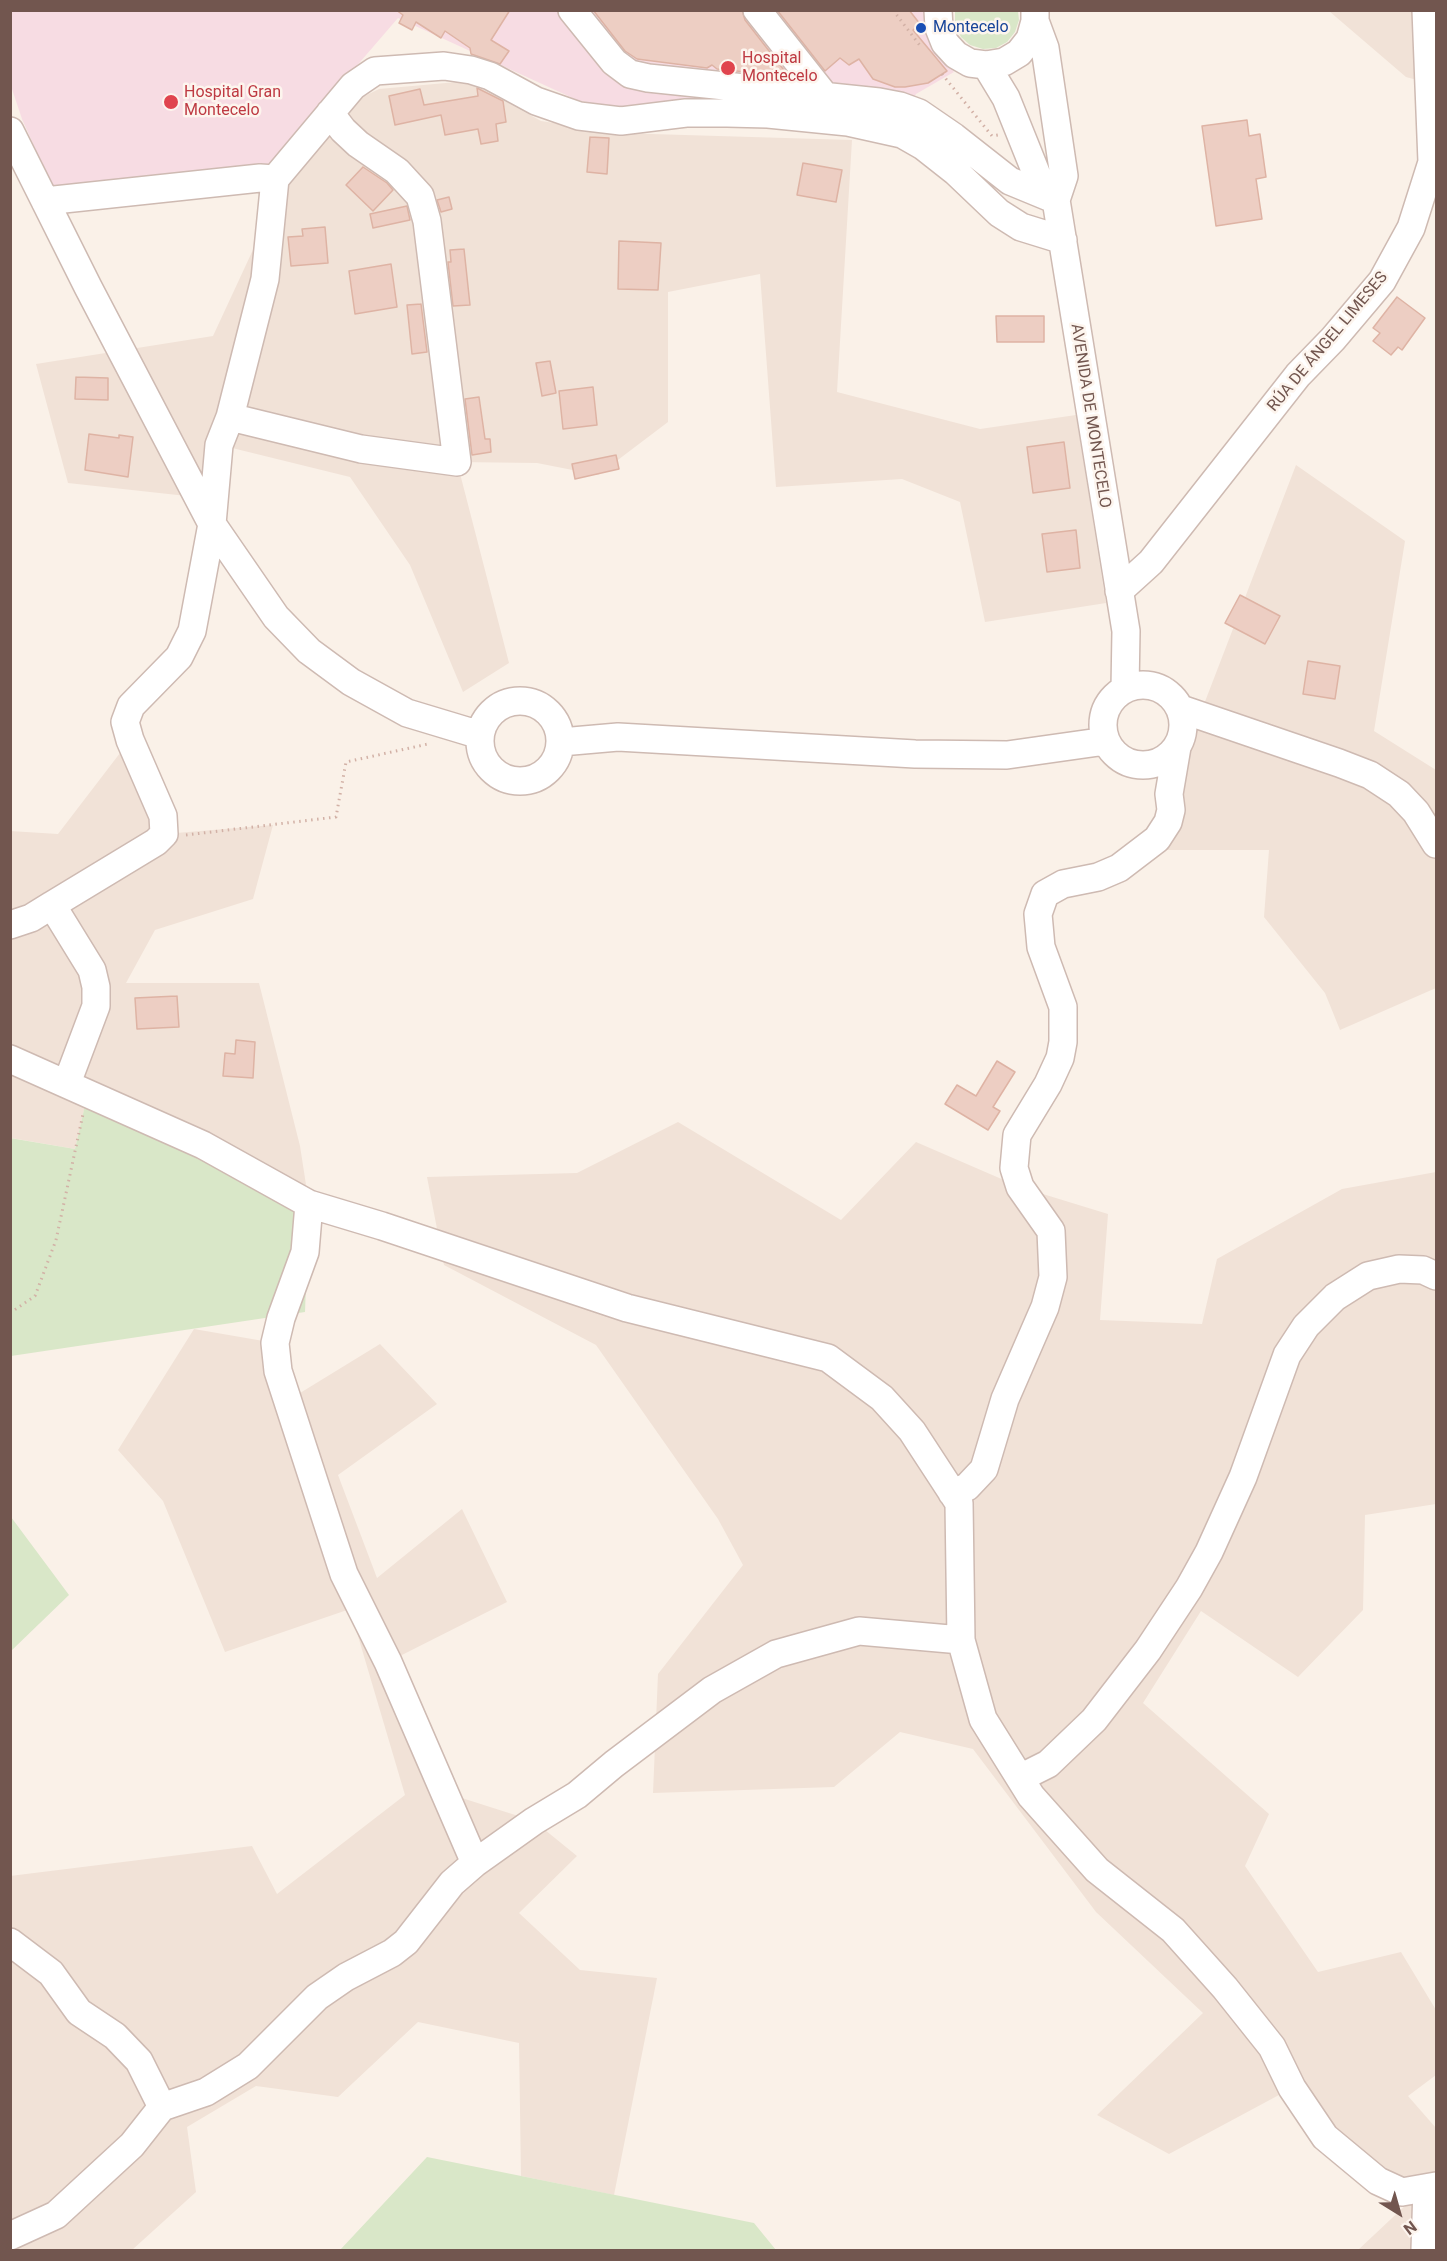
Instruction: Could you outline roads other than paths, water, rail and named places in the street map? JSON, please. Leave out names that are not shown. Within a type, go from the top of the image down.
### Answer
[{"type":"street","points":[[572,10],[614,62],[630,74],[648,78],[879,102],[919,113],[1010,181],[1056,200]]},
{"type":"street","points":[[758,10],[825,96]]},
{"type":"street","points":[[938,10],[939,27],[945,43],[956,55],[970,63],[986,65],[1004,62],[1019,53],[1030,39],[1035,16]]},
{"type":"street","name":"RÚA DE ÁNGEL LIMESES","points":[[1119,591],[1150,562],[1298,375],[1333,339],[1382,281],[1411,228],[1432,162],[1426,10]]},
{"type":"street","name":"AVENIDA DE MONTECELO","points":[[1035,16],[1045,48],[1064,176],[1056,200],[1126,632],[1125,689]]},
{"type":"street","name":"AVENIDA DE MONTECELO","points":[[986,65],[1006,98],[1041,185],[1056,200]]},
{"type":"street","points":[[10,925],[31,918],[156,842],[164,834],[163,816],[130,740],[125,722],[131,706],[179,657],[192,631],[212,524],[219,445],[230,417],[265,279],[275,179],[353,86],[375,71],[444,66],[471,70],[490,76],[536,101],[579,116],[621,121],[686,113],[768,114],[848,122],[902,134],[956,172],[1006,218],[1021,227],[1063,240]]},
{"type":"street","points":[[230,417],[361,449],[457,462],[428,221],[420,196],[397,171],[358,144],[330,113]]},
{"type":"street","points":[[10,131],[212,524],[276,617],[309,651],[351,682],[406,713],[480,735]]},
{"type":"street","points":[[45,201],[260,178],[275,179]]},
{"type":"street","name":"AVENIDA DE MONTECELO","points":[[1126,632],[1153,686]]},
{"type":"street","points":[[952,1493],[967,1487],[984,1469],[1005,1399],[1046,1307],[1053,1277],[1051,1231],[1020,1187],[1014,1168],[1017,1135],[1048,1084],[1060,1058],[1063,1042],[1063,1007],[1041,947],[1038,914],[1045,894],[1064,884],[1098,877],[1119,868],[1157,839],[1168,822],[1171,810],[1169,794],[1181,728],[1169,694],[1153,686],[1134,686],[1117,695],[1105,711],[1103,731],[1106,741],[1112,752],[1133,765],[1145,766],[1163,760],[1181,728],[1218,721],[1370,775],[1399,794],[1416,812],[1437,844]]},
{"type":"street","points":[[517,700],[531,701],[543,707],[553,716],[559,728],[561,742],[558,755],[542,775],[530,780],[516,781],[504,778],[493,771],[484,760],[480,748],[480,735],[484,722],[492,711],[503,703],[517,700]]},
{"type":"street","points":[[561,742],[618,737],[915,754],[1007,755],[1106,741]]},
{"type":"street","points":[[1145,766],[1169,794]]},
{"type":"street","points":[[52,904],[92,970],[96,987],[96,1006],[77,1087]]},
{"type":"street","points":[[10,1059],[203,1145],[309,1203],[627,1308],[828,1358],[882,1398],[912,1431],[959,1503],[960,1640],[983,1719],[1031,1796],[1097,1870],[1173,1930],[1224,1988],[1272,2047],[1292,2088],[1325,2137],[1378,2181],[1402,2192],[1432,2187],[1425,2250]]},
{"type":"street","points":[[309,1203],[305,1252],[281,1317],[275,1343],[278,1371],[345,1574],[388,1662],[475,1863]]},
{"type":"street","points":[[1020,1778],[1048,1764],[1094,1720],[1148,1650],[1189,1588],[1209,1552],[1243,1477],[1287,1355],[1306,1326],[1335,1297],[1368,1276],[1399,1269],[1423,1270],[1437,1276]]},
{"type":"street","points":[[10,2236],[56,2215],[132,2145],[162,2107],[206,2092],[248,2066],[317,1997],[346,1977],[392,1953],[406,1942],[452,1883],[475,1863],[534,1821],[577,1795],[712,1690],[776,1654],[859,1631],[960,1640]]},
{"type":"street","points":[[10,1942],[51,1973],[78,2012],[115,2036],[139,2061],[162,2107]]},
{"type":"place","name":"Montecelo","points":[[921,28]]},
{"type":"place","name":"Hospital Montecelo","points":[[728,68]]},
{"type":"place","name":"Hospital Gran Montecelo","points":[[171,102]]}]
